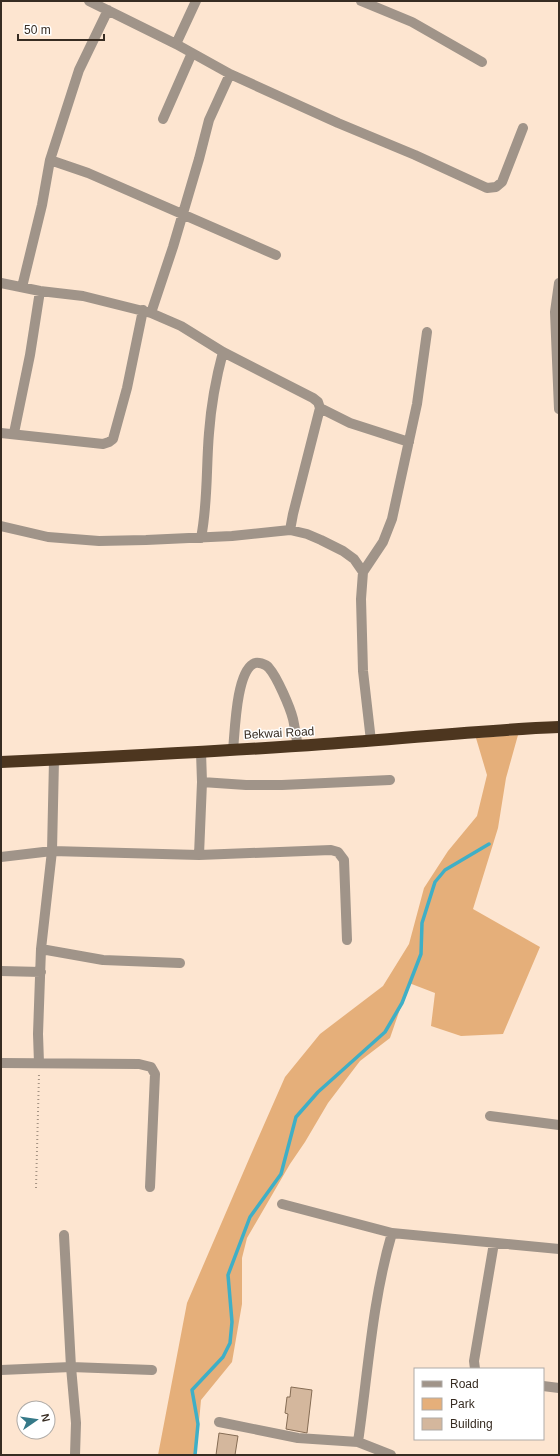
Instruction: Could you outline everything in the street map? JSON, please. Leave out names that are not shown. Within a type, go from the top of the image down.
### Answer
[{"type":"highway","name":"Bekwai Road","points":[[1,762],[298,746],[492,730],[559,727]]},
{"type":"street","points":[[89,1],[176,44],[230,74],[338,124],[415,155],[487,188],[496,187],[502,182],[523,128]]},
{"type":"street","points":[[176,44],[196,1]]},
{"type":"street","points":[[361,1],[412,22],[482,62]]},
{"type":"street","points":[[22,287],[42,205],[50,160],[79,70],[108,10]]},
{"type":"street","points":[[163,119],[192,53]]},
{"type":"street","points":[[1,433],[14,433],[103,444],[113,439],[147,311],[165,271],[199,159],[209,120],[230,74]]},
{"type":"street","points":[[50,160],[88,173],[276,255]]},
{"type":"street","points":[[1,283],[40,291],[83,296],[147,311],[181,326],[223,352],[313,398],[318,402],[320,408],[290,530]]},
{"type":"street","points":[[559,284],[555,312],[559,409]]},
{"type":"street","points":[[14,433],[30,355],[40,291]]},
{"type":"street","points":[[371,741],[363,671],[361,600],[363,572],[383,542],[392,519],[417,404],[427,332]]},
{"type":"street","points":[[202,538],[206,502],[209,433],[214,397],[223,352]]},
{"type":"street","points":[[320,408],[350,423],[409,442]]},
{"type":"street","points":[[1,526],[48,536],[100,541],[202,538],[290,530],[307,534],[342,551],[354,559],[363,572]]},
{"type":"street","points":[[233,750],[237,700],[243,680],[249,667],[253,663],[259,663],[269,668],[279,685],[292,717],[298,746]]},
{"type":"street","points":[[199,855],[202,782],[201,752]]},
{"type":"street","points":[[39,1063],[38,1034],[41,949],[52,851],[54,760]]},
{"type":"street","points":[[202,782],[282,786],[390,780]]},
{"type":"street","points":[[1,857],[52,851],[199,855],[331,850],[338,852],[344,860],[347,940]]},
{"type":"street","points":[[41,949],[103,960],[180,963]]},
{"type":"street","points":[[1,971],[41,972]]},
{"type":"street","points":[[1,1063],[139,1064],[151,1067],[155,1074],[150,1187]]},
{"type":"street","points":[[490,1116],[559,1125]]},
{"type":"street","points":[[282,1204],[392,1233],[559,1249]]},
{"type":"street","points":[[358,1442],[375,1313],[384,1261],[392,1233]]},
{"type":"street","points":[[64,1235],[71,1367],[76,1423],[75,1455]]},
{"type":"street","points":[[475,1368],[474,1361],[494,1243]]},
{"type":"street","points":[[1,1370],[71,1367],[152,1370]]},
{"type":"street","points":[[544,1386],[559,1388]]},
{"type":"street","points":[[219,1422],[298,1438],[358,1442],[391,1455]]},
{"type":"path","points":[[36,1188],[39,1063]]},
{"type":"green space","points":[[518,735],[506,778],[498,828],[473,909],[540,947],[503,1034],[461,1036],[431,1026],[435,993],[409,983],[390,1038],[360,1061],[328,1103],[290,1164],[247,1238],[242,1258],[242,1304],[232,1362],[201,1400],[196,1455],[158,1455],[187,1303],[285,1077],[320,1034],[383,986],[409,944],[424,888],[448,851],[477,816],[487,775],[476,738]]},
{"type":"building","points":[[291,1387],[312,1390],[307,1433],[286,1429],[288,1414],[285,1413],[287,1397],[290,1397]]},
{"type":"building","points":[[219,1433],[238,1436],[235,1455],[216,1455]]},
{"type":"waterway","points":[[195,1455],[198,1424],[192,1390],[223,1357],[230,1343],[232,1322],[228,1275],[250,1217],[281,1174],[296,1117],[318,1092],[385,1032],[402,1003],[421,954],[422,923],[435,882],[445,870],[489,844]]}]
